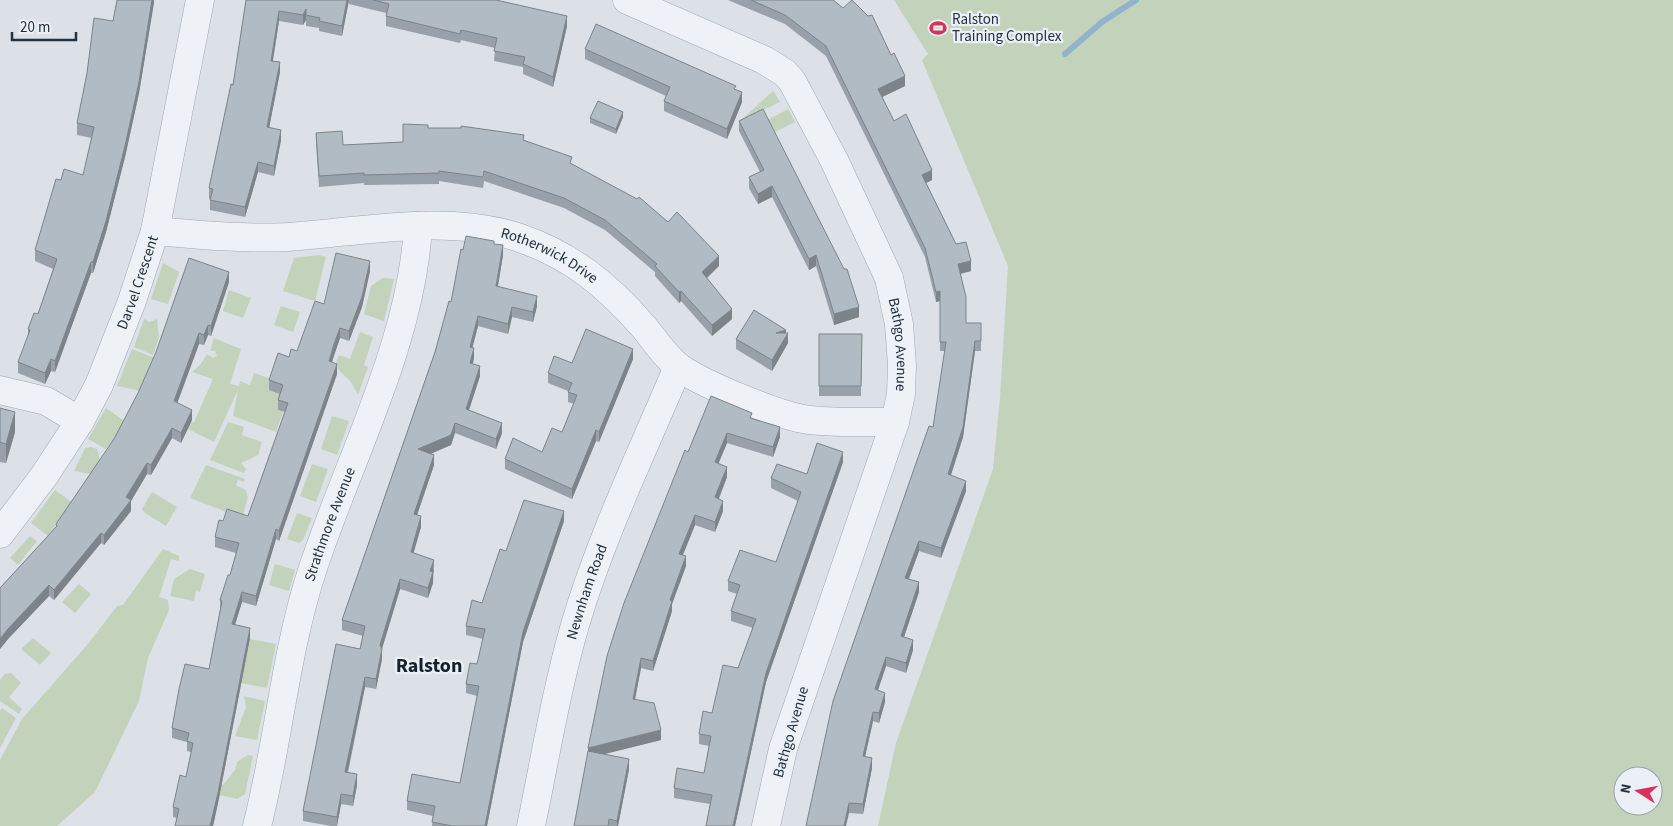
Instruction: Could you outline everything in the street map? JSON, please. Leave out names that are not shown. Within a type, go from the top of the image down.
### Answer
[{"type":"street","name":"Darvel Crescent","points":[[0,534],[44,476],[80,421],[99,385],[132,301],[155,231],[200,0]]},
{"type":"street","name":"Bathgo Avenue","points":[[627,0],[764,60],[786,73],[834,160],[889,278],[899,324],[902,365],[901,394],[895,422],[783,749],[766,826]]},
{"type":"street","name":"Rotherwick Drive","points":[[155,231],[199,235],[285,237],[418,226],[449,226],[493,231],[518,237],[582,268],[609,290],[678,367],[729,392],[808,420],[895,422]]},
{"type":"street","name":"Strathmore Avenue","points":[[257,826],[298,622],[313,568],[369,418],[405,311],[413,276],[418,226]]},
{"type":"street","name":"Newnham Road","points":[[531,826],[565,662],[576,624],[592,575],[678,367]]},
{"type":"street","points":[[0,390],[46,401],[80,421]]},
{"type":"green space","points":[[894,0],[1673,0],[1673,826],[878,826],[896,743],[993,469],[1000,398],[1008,266],[922,60],[928,54]]},
{"type":"green space","points":[[773,91],[780,102],[739,122]]},
{"type":"green space","points":[[788,109],[795,122],[773,133],[768,120]]},
{"type":"green space","points":[[320,255],[326,257],[315,301],[283,291],[294,258]]},
{"type":"green space","points":[[163,263],[179,272],[168,304],[151,299]]},
{"type":"green space","points":[[383,278],[394,279],[384,321],[364,314],[371,286]]},
{"type":"green space","points":[[229,290],[251,298],[243,318],[223,311]]},
{"type":"green space","points":[[281,306],[300,312],[293,332],[274,325]]},
{"type":"green space","points":[[144,319],[150,322],[157,319],[159,338],[153,355],[134,347]]},
{"type":"green space","points":[[360,332],[373,337],[364,365],[368,367],[358,395],[351,382],[335,366],[339,355],[350,359]]},
{"type":"green space","points":[[214,338],[241,349],[230,384],[239,386],[240,381],[250,385],[254,373],[272,379],[283,395],[278,410],[283,412],[276,432],[233,416],[238,390],[214,442],[188,429],[192,422],[194,422],[213,379],[192,372],[200,365],[207,354],[213,358],[217,356],[215,351],[210,351]]},
{"type":"green space","points":[[132,349],[155,358],[141,391],[117,386]]},
{"type":"green space","points":[[106,408],[124,421],[112,443],[106,449],[88,439]]},
{"type":"green space","points":[[332,416],[349,421],[337,455],[321,449]]},
{"type":"green space","points":[[228,422],[244,427],[242,435],[262,442],[258,455],[241,463],[246,469],[244,473],[210,460]]},
{"type":"green space","points":[[85,448],[97,449],[100,460],[91,474],[74,471]]},
{"type":"green space","points":[[312,464],[328,469],[316,502],[300,496]]},
{"type":"green space","points":[[206,465],[245,479],[244,482],[238,480],[236,485],[246,490],[248,497],[243,515],[237,516],[190,498]]},
{"type":"green space","points":[[55,490],[73,503],[48,536],[31,523]]},
{"type":"green space","points":[[152,492],[177,507],[166,526],[145,513],[142,509]]},
{"type":"green space","points":[[297,513],[312,518],[303,540],[299,543],[287,539]]},
{"type":"green space","points":[[30,536],[37,541],[18,565],[10,558]]},
{"type":"green space","points":[[163,549],[179,556],[179,561],[171,559],[159,597],[168,600],[169,610],[148,658],[139,701],[95,792],[57,826],[0,826],[0,760],[22,719],[88,644],[117,606],[123,605]]},
{"type":"green space","points":[[275,564],[295,570],[289,591],[269,585]]},
{"type":"green space","points":[[190,569],[205,574],[200,592],[196,591],[194,601],[170,596],[174,579]]},
{"type":"green space","points":[[79,584],[91,594],[75,613],[62,602]]},
{"type":"green space","points":[[33,638],[51,653],[40,665],[21,649]]},
{"type":"green space","points":[[250,639],[276,644],[267,688],[241,683]]},
{"type":"green space","points":[[11,673],[21,683],[9,697],[22,709],[19,714],[0,701],[0,680],[5,674]]},
{"type":"green space","points":[[244,696],[265,701],[257,740],[235,736],[246,707]]},
{"type":"green space","points":[[2,708],[16,718],[0,748],[0,711]]},
{"type":"green space","points":[[248,755],[253,756],[245,794],[237,799],[210,793],[211,787],[223,785],[235,770],[237,762]]},
{"type":"building","points":[[117,0],[152,0],[139,82],[106,221],[93,262],[91,262],[55,361],[51,359],[45,373],[18,362],[34,313],[38,314],[57,259],[35,250],[56,179],[61,180],[64,169],[83,175],[94,127],[77,123],[87,73],[94,18],[113,21]]},
{"type":"building","points":[[246,0],[347,0],[342,26],[319,21],[320,18],[306,15],[306,9],[303,15],[279,11],[271,61],[280,62],[267,127],[281,130],[274,166],[258,162],[245,207],[210,200],[213,189],[209,188],[231,84],[233,85]]},
{"type":"building","points":[[373,0],[496,0],[567,16],[553,77],[523,64],[525,57],[494,51],[497,38],[461,30],[460,34],[386,16],[389,4]]},
{"type":"building","points":[[751,0],[833,0],[843,8],[852,0],[868,16],[872,15],[891,55],[894,53],[905,76],[878,89],[894,121],[906,114],[932,170],[922,175],[956,244],[966,242],[971,261],[958,264],[966,297],[966,323],[981,323],[981,341],[975,341],[963,427],[948,474],[966,481],[941,548],[919,541],[905,578],[919,582],[901,636],[913,640],[906,663],[886,657],[875,689],[885,693],[879,713],[873,712],[863,756],[872,758],[863,804],[849,803],[844,826],[806,826],[833,701],[929,426],[933,427],[946,342],[940,342],[940,291],[936,292],[925,248],[826,46],[785,15]]},
{"type":"building","points":[[596,24],[736,86],[734,89],[742,92],[727,129],[664,101],[670,87],[585,49]]},
{"type":"building","points":[[598,101],[623,112],[616,129],[590,118]]},
{"type":"building","points":[[763,109],[844,269],[847,269],[859,307],[834,314],[816,255],[809,259],[772,186],[758,194],[749,177],[764,170],[739,121]]},
{"type":"building","points":[[403,124],[428,125],[428,128],[461,128],[461,126],[524,135],[523,140],[572,157],[570,163],[637,199],[639,197],[668,222],[677,212],[719,256],[702,272],[732,309],[712,325],[655,266],[657,264],[605,220],[564,198],[484,171],[483,177],[439,171],[439,173],[364,175],[364,173],[319,176],[316,133],[342,131],[343,145],[403,142]]},
{"type":"building","points":[[466,236],[494,241],[494,244],[503,245],[496,286],[537,296],[533,312],[512,307],[508,324],[478,316],[470,347],[474,348],[470,363],[480,366],[466,409],[502,423],[496,439],[455,423],[451,435],[418,449],[434,455],[414,514],[421,516],[411,552],[434,560],[430,571],[433,572],[428,588],[400,579],[380,645],[382,649],[376,679],[365,677],[345,772],[357,774],[353,796],[341,794],[337,817],[303,811],[336,644],[360,649],[365,626],[342,620],[435,352],[449,301],[451,302],[461,249],[463,250]]},
{"type":"building","points":[[336,253],[370,261],[362,297],[349,331],[340,328],[334,344],[329,361],[337,364],[279,531],[276,529],[256,596],[242,592],[232,624],[250,628],[210,826],[175,826],[179,809],[173,807],[180,775],[186,777],[193,743],[187,741],[189,733],[172,728],[179,689],[185,664],[209,669],[222,601],[220,600],[228,575],[230,575],[239,543],[215,537],[219,520],[223,521],[227,509],[248,516],[288,403],[278,400],[283,385],[269,380],[278,353],[289,357],[291,349],[297,351],[315,301],[324,304]]},
{"type":"building","points":[[189,258],[229,272],[211,326],[208,325],[204,335],[199,333],[174,401],[192,410],[181,433],[172,428],[151,465],[147,463],[126,497],[131,500],[104,535],[101,533],[54,590],[49,585],[0,639],[0,588],[57,526],[56,524],[114,439],[138,393],[156,352]]},
{"type":"building","points":[[754,310],[786,330],[776,333],[788,333],[772,360],[736,339]]},
{"type":"building","points":[[586,329],[633,349],[599,432],[596,430],[572,489],[505,459],[513,438],[542,452],[552,428],[562,432],[577,395],[568,392],[572,383],[548,373],[554,356],[572,363]]},
{"type":"building","points":[[819,334],[862,334],[861,386],[819,386]]},
{"type":"building","points":[[711,396],[752,413],[750,418],[780,427],[773,447],[727,433],[715,462],[727,467],[715,497],[723,501],[715,522],[695,515],[679,554],[686,556],[670,600],[672,601],[653,661],[641,658],[633,699],[654,703],[661,730],[588,748],[607,656],[624,603],[685,450],[688,452]]},
{"type":"building","points":[[0,408],[15,412],[6,444],[0,442]]},
{"type":"building","points":[[817,443],[843,452],[766,673],[733,826],[706,826],[712,795],[674,788],[677,768],[704,773],[711,736],[699,734],[703,711],[712,713],[723,665],[738,668],[756,619],[731,611],[740,585],[728,581],[740,550],[776,562],[801,492],[771,478],[777,464],[807,474]]},
{"type":"building","points":[[524,500],[564,511],[523,632],[485,826],[452,826],[432,822],[435,806],[407,801],[412,774],[460,783],[479,686],[466,684],[470,663],[477,664],[485,629],[466,626],[472,600],[482,603],[500,549],[506,551]]},
{"type":"building","points":[[588,751],[629,759],[617,821],[609,819],[608,826],[574,826]]},
{"type":"waterway","points":[[1065,54],[1102,22],[1136,0]]},
{"type":"place","name":"Ralston Training Complex","points":[[938,28]]},
{"type":"district","name":"Ralston","points":[[429,666]]}]
